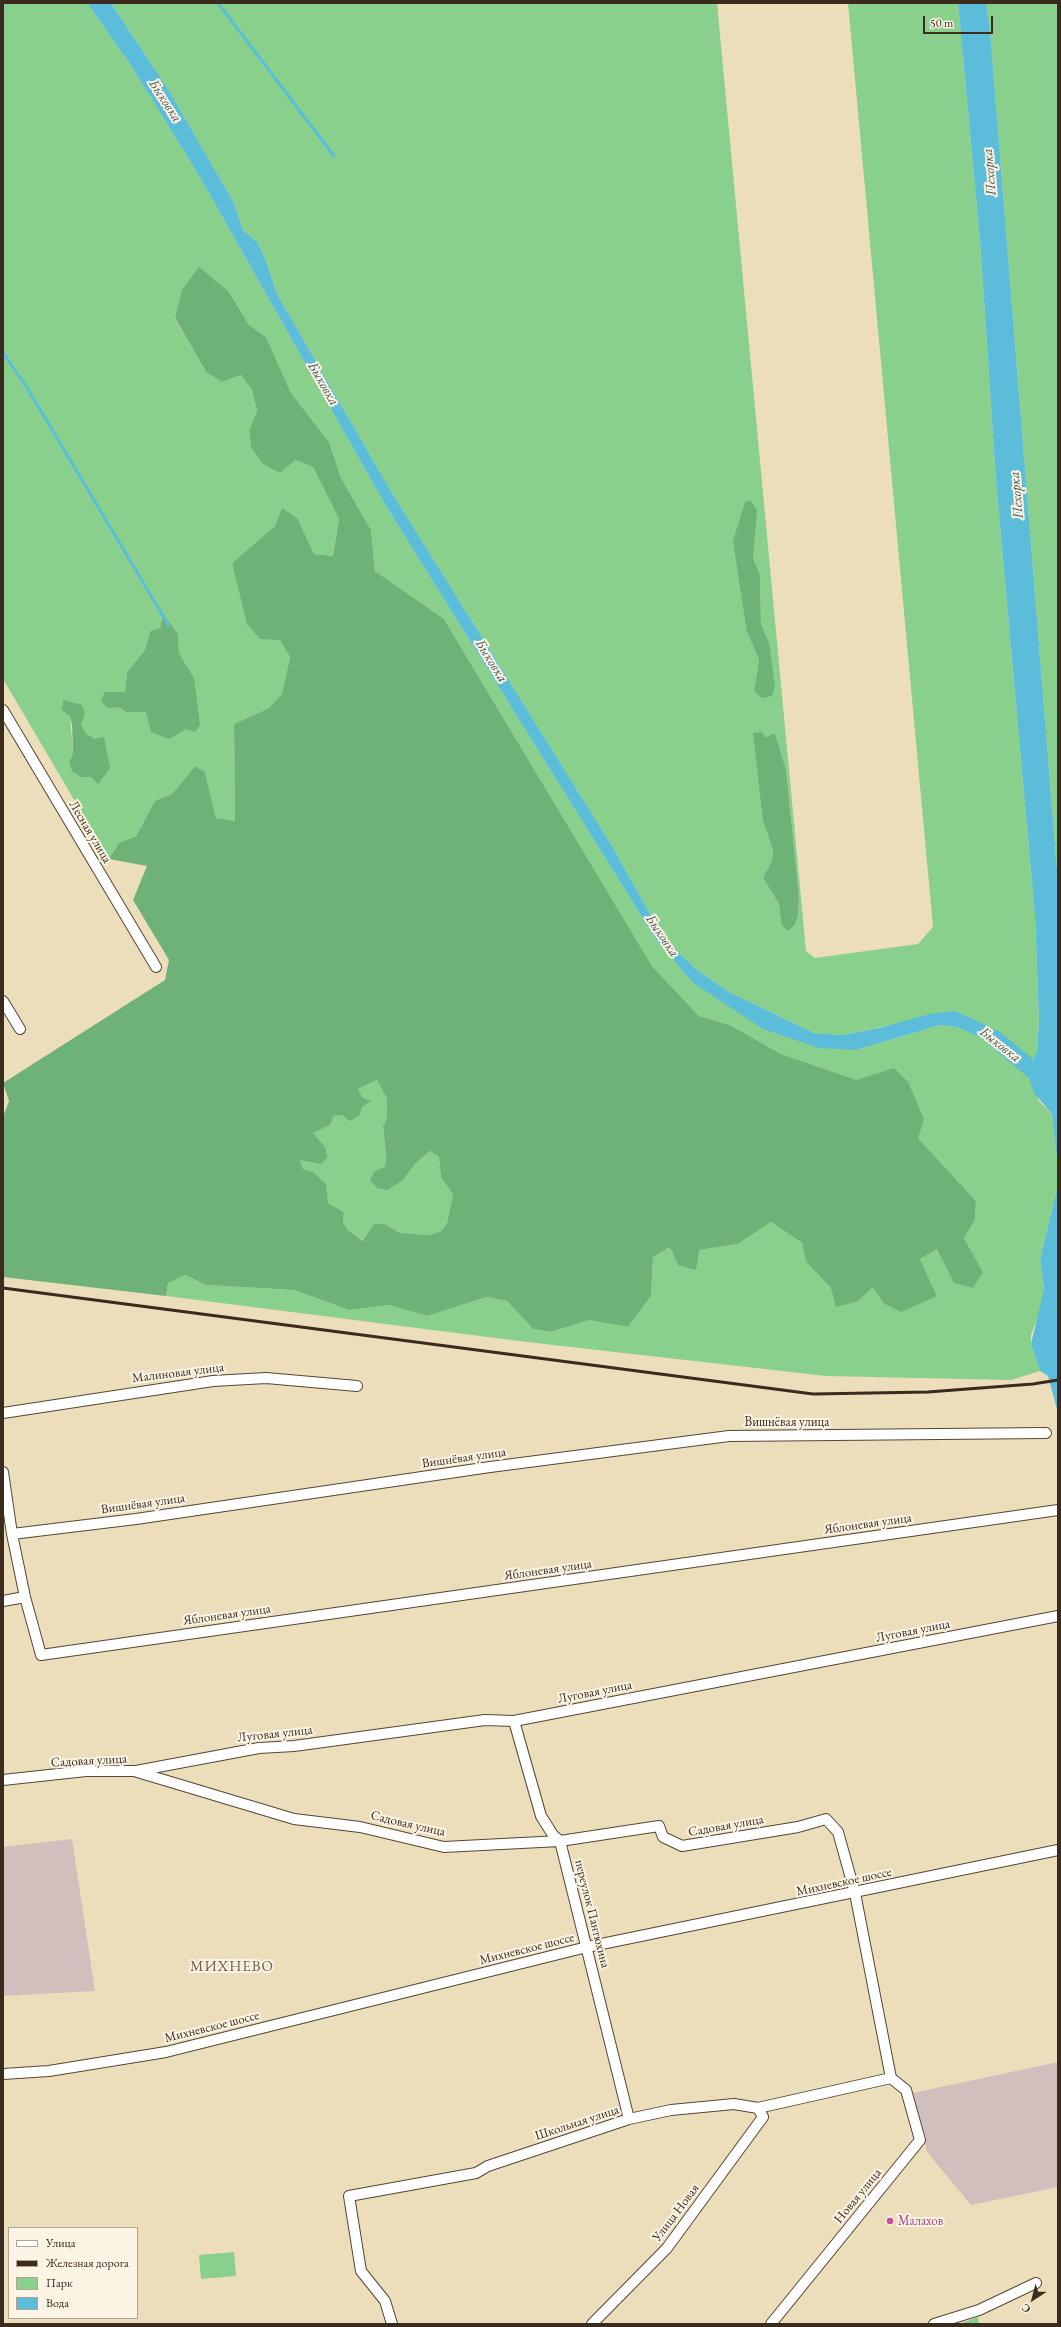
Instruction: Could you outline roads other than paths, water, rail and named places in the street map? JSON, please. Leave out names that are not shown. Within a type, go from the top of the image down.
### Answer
[{"type":"street","name":"Лесная улица","points":[[3,710],[156,967]]},
{"type":"street","points":[[3,1001],[20,1029]]},
{"type":"street","name":"Малиновая улица","points":[[3,1413],[220,1380],[266,1378],[357,1386]]},
{"type":"street","name":"Вишнёвая улица","points":[[12,1534],[136,1519],[490,1467],[729,1436],[1046,1433]]},
{"type":"street","points":[[3,1472],[12,1534],[25,1597],[3,1601]]},
{"type":"street","name":"Яблоневая улица","points":[[25,1597],[41,1655],[1058,1510]]},
{"type":"street","name":"Луговая улица","points":[[134,1771],[259,1748],[294,1746],[485,1720],[514,1721],[1058,1616]]},
{"type":"street","name":"переулок Пантюхина","points":[[514,1721],[541,1816],[553,1835],[560,1841],[629,2119]]},
{"type":"street","name":"Садовая улица","points":[[3,1780],[86,1771],[134,1771],[294,1819],[360,1826],[444,1847],[560,1841],[659,1826],[663,1836],[674,1843],[687,1846],[798,1826],[826,1818],[838,1832],[855,1893]]},
{"type":"street","name":"Михневское шоссе","points":[[3,2074],[49,2071],[166,2052],[587,1947],[1058,1850]]},
{"type":"street","points":[[855,1893],[891,2078]]},
{"type":"street","name":"Школьная улица","points":[[392,2324],[385,2301],[361,2272],[350,2196],[476,2173],[488,2166],[629,2119],[671,2110],[734,2104],[758,2108],[891,2078]]},
{"type":"street","name":"Новая улица","points":[[771,2324],[920,2140],[906,2090],[891,2078]]},
{"type":"street","name":"Улица Новая","points":[[592,2324],[667,2248],[763,2117],[758,2108]]},
{"type":"street","points":[[934,2324],[978,2310],[1036,2283]]},
{"type":"water","points":[[87,3],[111,3],[168,89],[234,203],[243,230],[257,242],[265,258],[277,294],[392,493],[612,846],[649,912],[673,947],[697,970],[729,992],[814,1033],[842,1035],[883,1027],[930,1014],[955,1011],[990,1027],[1013,1052],[957,1027],[940,1025],[856,1050],[819,1048],[763,1029],[692,982],[657,941],[386,506],[201,179],[130,64]]},
{"type":"water","name":"Пехорка","points":[[958,3],[986,3],[990,30],[1058,882],[1058,1168],[1052,1114],[1034,1093],[1028,1075],[1037,1050],[1039,1021],[1035,916],[996,481],[980,240]]},
{"type":"water","points":[[1058,1184],[1058,1413],[1048,1376],[1040,1371],[1031,1344],[1044,1289],[1040,1260]]},
{"type":"waterway","points":[[218,3],[334,156]]},
{"type":"waterway","points":[[3,353],[26,386],[169,626]]},
{"type":"waterway","name":"Быковка","points":[[994,1038],[1046,1081]]},
{"type":"railway","points":[[3,1288],[813,1394],[928,1392],[1033,1384],[1058,1380]]},
{"type":"place","name":"Малахов","points":[[890,2221]]},
{"type":"district","name":"МИХНЕВО","points":[[232,1967]]}]
